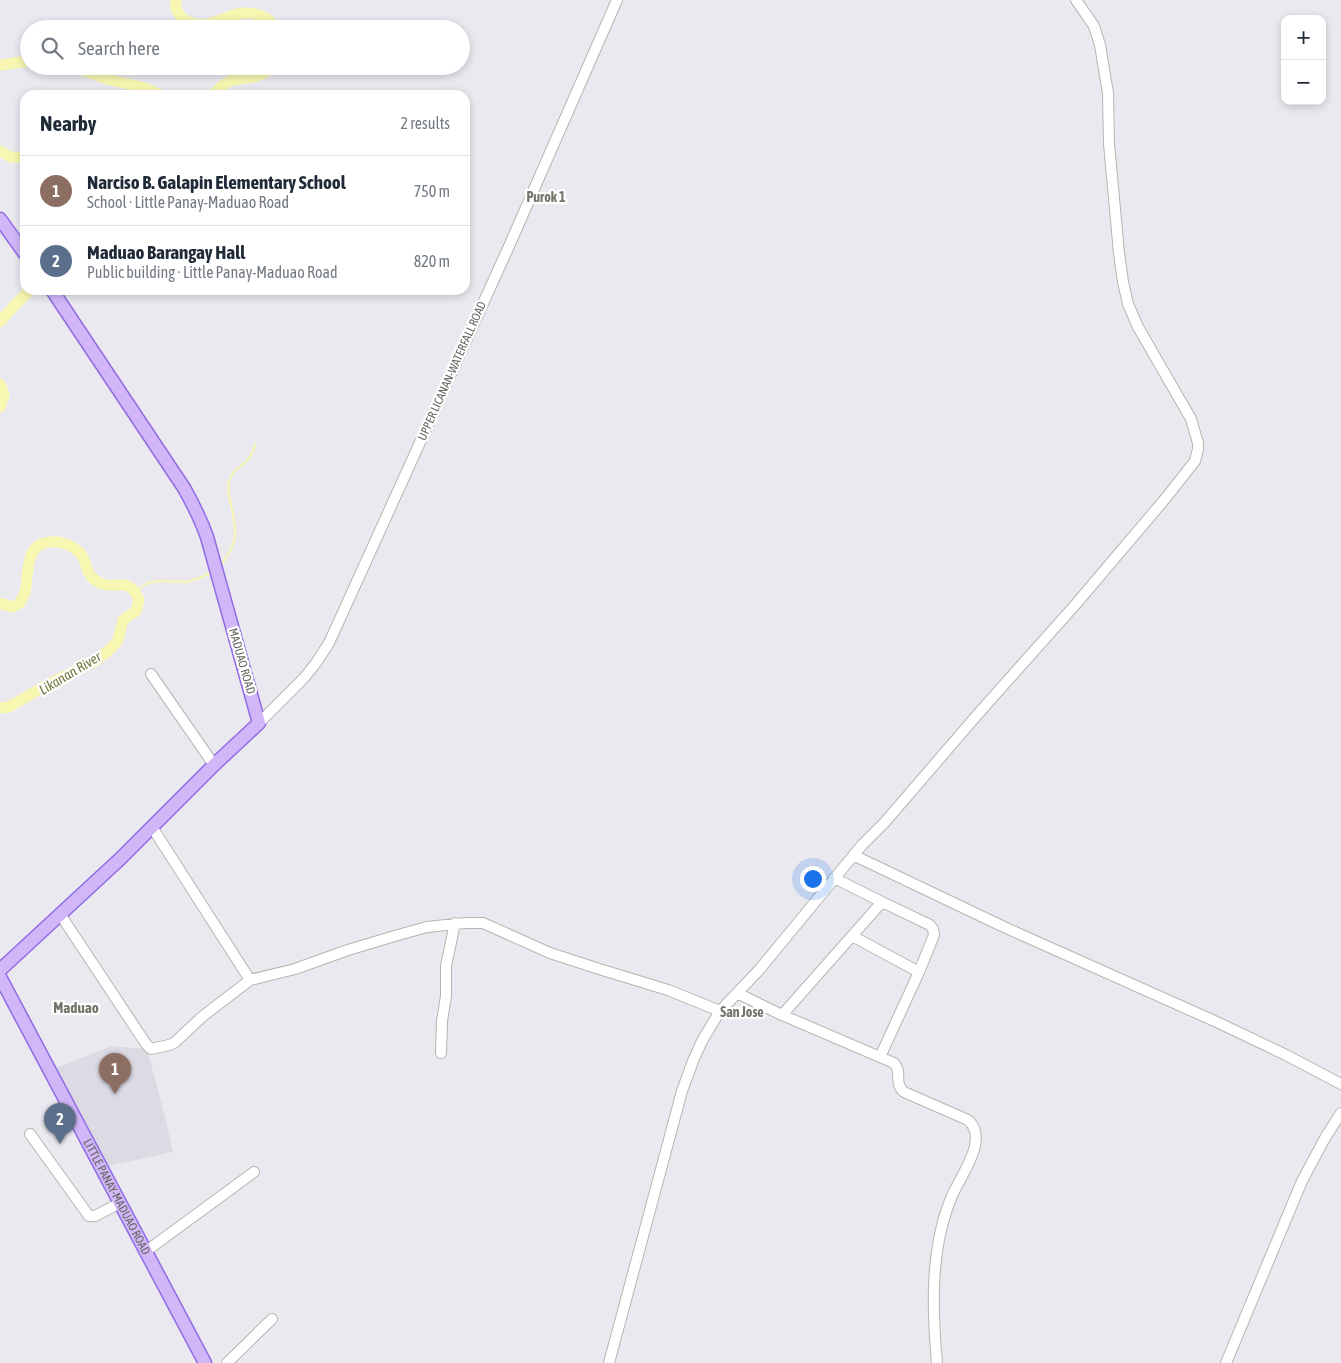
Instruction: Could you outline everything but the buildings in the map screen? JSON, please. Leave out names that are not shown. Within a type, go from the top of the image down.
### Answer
[{"type":"main road","points":[[0,219],[20,247]]},
{"type":"main road","name":"MADUAO ROAD","points":[[55,295],[184,488],[201,520],[259,723]]},
{"type":"main road","points":[[0,970],[259,723]]},
{"type":"main road","name":"LITTLE PANAY-MADUAO ROAD","points":[[0,977],[204,1363]]},
{"type":"street","name":"UPPER LICANAN-WATERFALL ROAD","points":[[259,723],[304,678],[329,642],[510,244],[617,0]]},
{"type":"street","points":[[609,1363],[682,1091],[692,1061],[720,1012],[759,970],[834,878],[1076,604],[1195,461],[1198,449],[1196,435],[1188,412],[1134,320],[1128,304],[1119,253],[1110,144],[1108,93],[1103,63],[1099,40],[1094,26],[1076,0]]},
{"type":"street","points":[[151,674],[214,765]]},
{"type":"street","points":[[152,827],[250,980]]},
{"type":"street","points":[[855,856],[1004,927],[1219,1023],[1341,1084]]},
{"type":"street","points":[[834,878],[930,925],[933,929],[934,935],[919,972],[880,1057]]},
{"type":"street","points":[[782,1015],[882,902]]},
{"type":"street","points":[[60,914],[151,1049],[174,1043],[203,1016],[250,980],[290,970],[398,935],[427,927],[456,923],[483,923],[550,952],[668,990],[720,1012]]},
{"type":"street","points":[[441,1054],[442,1020],[446,996],[446,966],[456,923]]},
{"type":"street","points":[[852,936],[919,972]]},
{"type":"street","points":[[737,994],[894,1063],[898,1069],[898,1084],[904,1092],[968,1120],[976,1130],[976,1142],[973,1153],[952,1196],[942,1223],[933,1296],[937,1363]]},
{"type":"street","points":[[1226,1363],[1302,1181],[1341,1113]]},
{"type":"street","points":[[30,1134],[89,1216],[95,1216],[120,1203]]},
{"type":"street","points":[[146,1252],[254,1172]]},
{"type":"street","points":[[227,1363],[272,1319]]},
{"type":"shaded area","points":[[112,1046],[147,1049],[173,1152],[108,1166],[56,1068]]},
{"type":"waterway","name":"Likanan River","points":[[176,0],[178,12],[185,20]]},
{"type":"waterway","name":"Likanan River","points":[[221,20],[244,13],[255,14],[268,20]]},
{"type":"waterway","name":"Likanan River","points":[[0,65],[20,62]]},
{"type":"waterway","name":"Likanan River","points":[[96,75],[150,90]]},
{"type":"waterway","name":"Likanan River","points":[[218,90],[232,80],[259,75]]},
{"type":"waterway","name":"Likanan River","points":[[0,151],[11,157],[20,158]]},
{"type":"waterway","name":"Likanan River","points":[[0,322],[25,295]]},
{"type":"waterway","name":"Likanan River","points":[[0,384],[4,395],[0,407]]},
{"type":"waterway","points":[[220,566],[231,549],[235,534],[228,490],[229,481],[235,471],[250,456],[255,444]]},
{"type":"waterway","name":"Likanan River","points":[[0,603],[12,607],[20,603],[25,592],[29,561],[32,554],[36,548],[50,542],[72,546],[84,558],[91,577],[102,584],[130,587],[139,600],[136,611],[123,620],[118,640],[97,660],[45,686],[9,707],[0,708]]},
{"type":"waterway","points":[[136,591],[148,583],[160,581],[187,582],[211,572]]},
{"type":"place","name":"Narciso B. Galapin Elementary School","points":[[115,1094]]},
{"type":"place","name":"Maduao Barangay Hall","points":[[60,1144]]},
{"type":"district","name":"Purok 1","points":[[546,197]]},
{"type":"district","name":"Maduao","points":[[76,1008]]},
{"type":"district","name":"San Jose","points":[[742,1012]]}]
